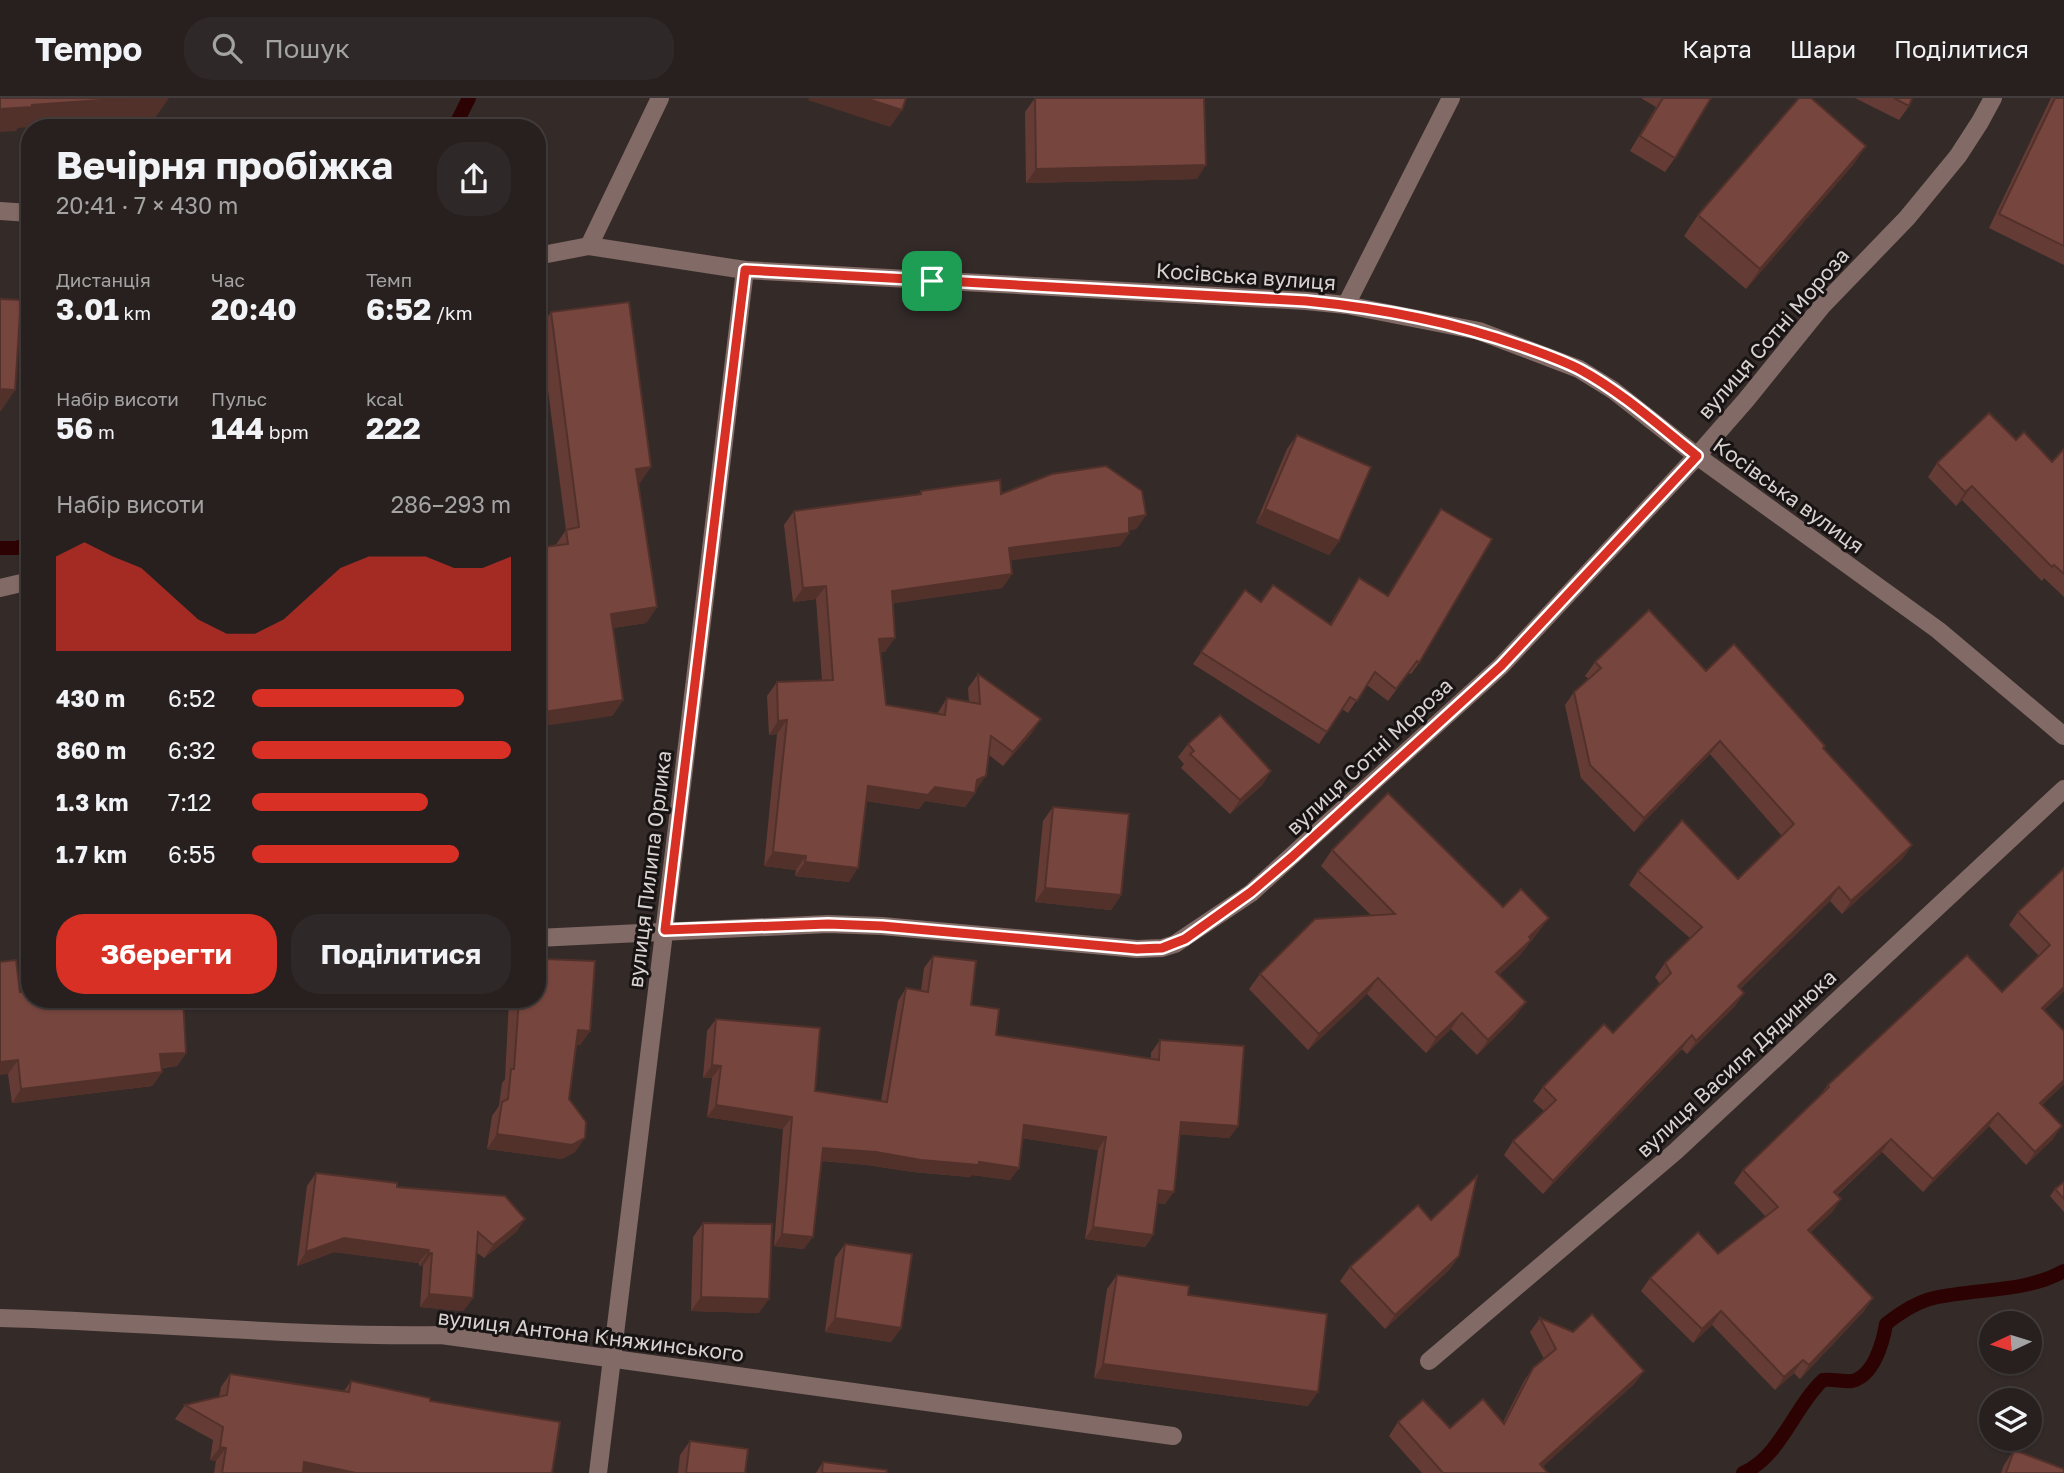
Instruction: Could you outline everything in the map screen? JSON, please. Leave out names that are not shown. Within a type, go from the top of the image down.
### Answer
[{"type":"street","points":[[589,246],[660,98]]},
{"type":"street","points":[[1346,305],[1451,98]]},
{"type":"street","name":"вулиця Сотні Мороза","points":[[546,937],[828,924],[882,926],[1137,949],[1175,944],[1208,924],[1262,884],[1501,666],[1697,456],[1822,306],[1907,218],[1958,156],[1993,98]]},
{"type":"street","points":[[0,211],[21,212]]},
{"type":"street","name":"Косівська вулиця","points":[[546,254],[589,246],[745,270],[1346,305],[1479,331],[1579,369],[1614,390],[1697,456],[1938,630],[2064,736]]},
{"type":"street","name":"вулиця Пилипа Орлика","points":[[598,1473],[745,270]]},
{"type":"street","points":[[0,588],[21,583]]},
{"type":"street","name":"вулиця Василя Дядинюка","points":[[1429,1361],[1676,1151],[2064,789]]},
{"type":"street","name":"вулиця Антона Княжинського","points":[[0,1318],[102,1321],[328,1335],[441,1335],[1173,1436]]},
{"type":"building","points":[[0,98],[129,98],[0,109]]},
{"type":"building","points":[[865,98],[906,98],[902,110]]},
{"type":"building","points":[[1035,98],[1204,98],[1206,165],[1036,169]]},
{"type":"building","points":[[1663,98],[1711,98],[1675,158],[1640,136]]},
{"type":"building","points":[[1799,98],[1811,98],[1866,146],[1760,269],[1698,215]]},
{"type":"building","points":[[1894,98],[1912,98],[1909,106]]},
{"type":"building","points":[[2055,98],[2064,98],[2064,246],[1999,214]]},
{"type":"building","points":[[0,299],[21,300],[15,390],[0,389]]},
{"type":"building","points":[[629,302],[651,467],[636,469],[657,607],[611,614],[623,700],[546,712],[546,547],[568,544],[566,530],[579,527],[551,312]]},
{"type":"building","points":[[1989,413],[2016,440],[2024,432],[2052,462],[2064,449],[2064,574],[2054,565],[2052,567],[1972,486],[1965,492],[1937,463]]},
{"type":"building","points":[[1297,435],[1371,467],[1339,541],[1265,509]]},
{"type":"building","points":[[1106,466],[1142,491],[1146,515],[1129,518],[1129,533],[1009,548],[1012,574],[892,591],[895,638],[879,639],[886,705],[945,715],[947,698],[980,704],[978,674],[1041,719],[1013,752],[991,736],[986,776],[977,780],[975,793],[935,787],[928,795],[868,786],[858,868],[805,862],[806,856],[773,852],[787,720],[778,721],[777,682],[833,680],[826,586],[803,588],[794,511],[1000,480],[1001,494],[1052,474]]},
{"type":"building","points":[[1441,509],[1492,539],[1419,663],[1417,661],[1396,689],[1375,672],[1357,701],[1350,697],[1327,732],[1201,652],[1245,590],[1261,602],[1273,585],[1331,625],[1359,578],[1388,596]]},
{"type":"building","points":[[1649,610],[1706,671],[1734,644],[1825,746],[1823,748],[1912,845],[1851,901],[1839,887],[1738,986],[1744,993],[1696,1041],[1692,1035],[1553,1181],[1513,1141],[1556,1100],[1543,1087],[1604,1024],[1613,1033],[1671,973],[1665,963],[1702,927],[1638,871],[1682,820],[1738,879],[1794,824],[1720,741],[1644,818],[1590,765],[1574,692],[1601,668],[1595,662]]},
{"type":"building","points":[[1220,715],[1271,771],[1240,800],[1190,754],[1194,751],[1188,744]]},
{"type":"building","points":[[1388,793],[1503,907],[1521,889],[1549,918],[1529,937],[1531,940],[1496,972],[1526,1002],[1488,1040],[1462,1013],[1436,1038],[1378,978],[1319,1034],[1260,974],[1315,919],[1395,914],[1332,850]]},
{"type":"building","points":[[1053,807],[1129,814],[1121,895],[1045,888]]},
{"type":"building","points":[[2064,868],[2064,987],[2042,1008],[2064,1031],[2064,1080],[2040,1103],[2062,1126],[2035,1152],[1998,1113],[1933,1179],[1891,1139],[1834,1192],[1841,1199],[1808,1230],[1873,1298],[1809,1365],[1803,1360],[1784,1377],[1721,1311],[1702,1329],[1650,1278],[1698,1232],[1718,1254],[1778,1207],[1743,1170],[1829,1087],[1828,1085],[1967,955],[2002,992],[2050,945],[2018,912]]},
{"type":"building","points":[[933,956],[976,961],[971,1005],[999,1009],[996,1035],[1159,1060],[1160,1040],[1244,1046],[1238,1126],[1181,1122],[1174,1192],[1159,1190],[1153,1235],[1093,1227],[1106,1137],[1024,1125],[1019,1168],[823,1148],[813,1237],[782,1234],[792,1117],[716,1105],[721,1066],[712,1065],[716,1019],[820,1028],[815,1091],[887,1102],[906,988],[928,992]]},
{"type":"building","points":[[546,959],[595,961],[590,1031],[578,1030],[569,1099],[586,1122],[585,1138],[572,1145],[497,1134],[502,1102],[508,1099],[511,1069],[514,1069],[518,1008],[546,1008]]},
{"type":"building","points":[[16,960],[21,1008],[184,1008],[186,1053],[160,1054],[162,1072],[21,1089],[18,1060],[0,1062],[0,962]]},
{"type":"building","points":[[316,1173],[397,1183],[397,1187],[505,1196],[525,1219],[493,1245],[478,1232],[473,1298],[429,1294],[432,1253],[428,1253],[429,1250],[344,1238],[306,1252]]},
{"type":"building","points":[[1477,1176],[1459,1256],[1395,1315],[1350,1267],[1418,1205],[1431,1220]]},
{"type":"building","points":[[2064,1182],[2064,1199],[2055,1189]]},
{"type":"building","points":[[703,1223],[772,1224],[769,1299],[701,1297]]},
{"type":"building","points":[[845,1244],[912,1254],[901,1328],[835,1318]]},
{"type":"building","points":[[1117,1275],[1189,1286],[1188,1295],[1327,1314],[1318,1392],[1103,1364]]},
{"type":"building","points":[[1592,1314],[1644,1371],[1540,1464],[1548,1473],[1443,1473],[1398,1422],[1423,1400],[1450,1428],[1483,1399],[1504,1424],[1533,1368],[1556,1349],[1540,1318],[1573,1332]]},
{"type":"building","points":[[230,1374],[349,1392],[351,1381],[430,1398],[430,1401],[560,1422],[552,1473],[356,1473],[304,1462],[303,1473],[222,1473],[226,1448],[220,1447],[223,1427],[185,1405],[227,1395]]},
{"type":"building","points":[[690,1441],[748,1449],[745,1473],[686,1473]]},
{"type":"building","points":[[2014,1451],[2064,1469],[2064,1473],[2006,1473]]},
{"type":"building","points":[[823,1462],[887,1470],[886,1473],[822,1473]]},
{"type":"waterway","points":[[458,119],[469,98]]},
{"type":"waterway","points":[[0,548],[21,547]]},
{"type":"waterway","points":[[1743,1473],[1767,1455],[1823,1380],[1852,1381],[1866,1373],[1880,1349],[1886,1324],[1903,1312],[1934,1298],[2017,1287],[2064,1271]]},
{"type":"route","points":[[745,270],[932,281],[1306,301],[1346,305],[1479,331],[1579,369],[1614,390],[1697,456],[1501,666],[1251,892],[1208,924],[1175,944],[1162,948],[1137,949],[882,926],[828,924],[665,930],[745,270]]}]
